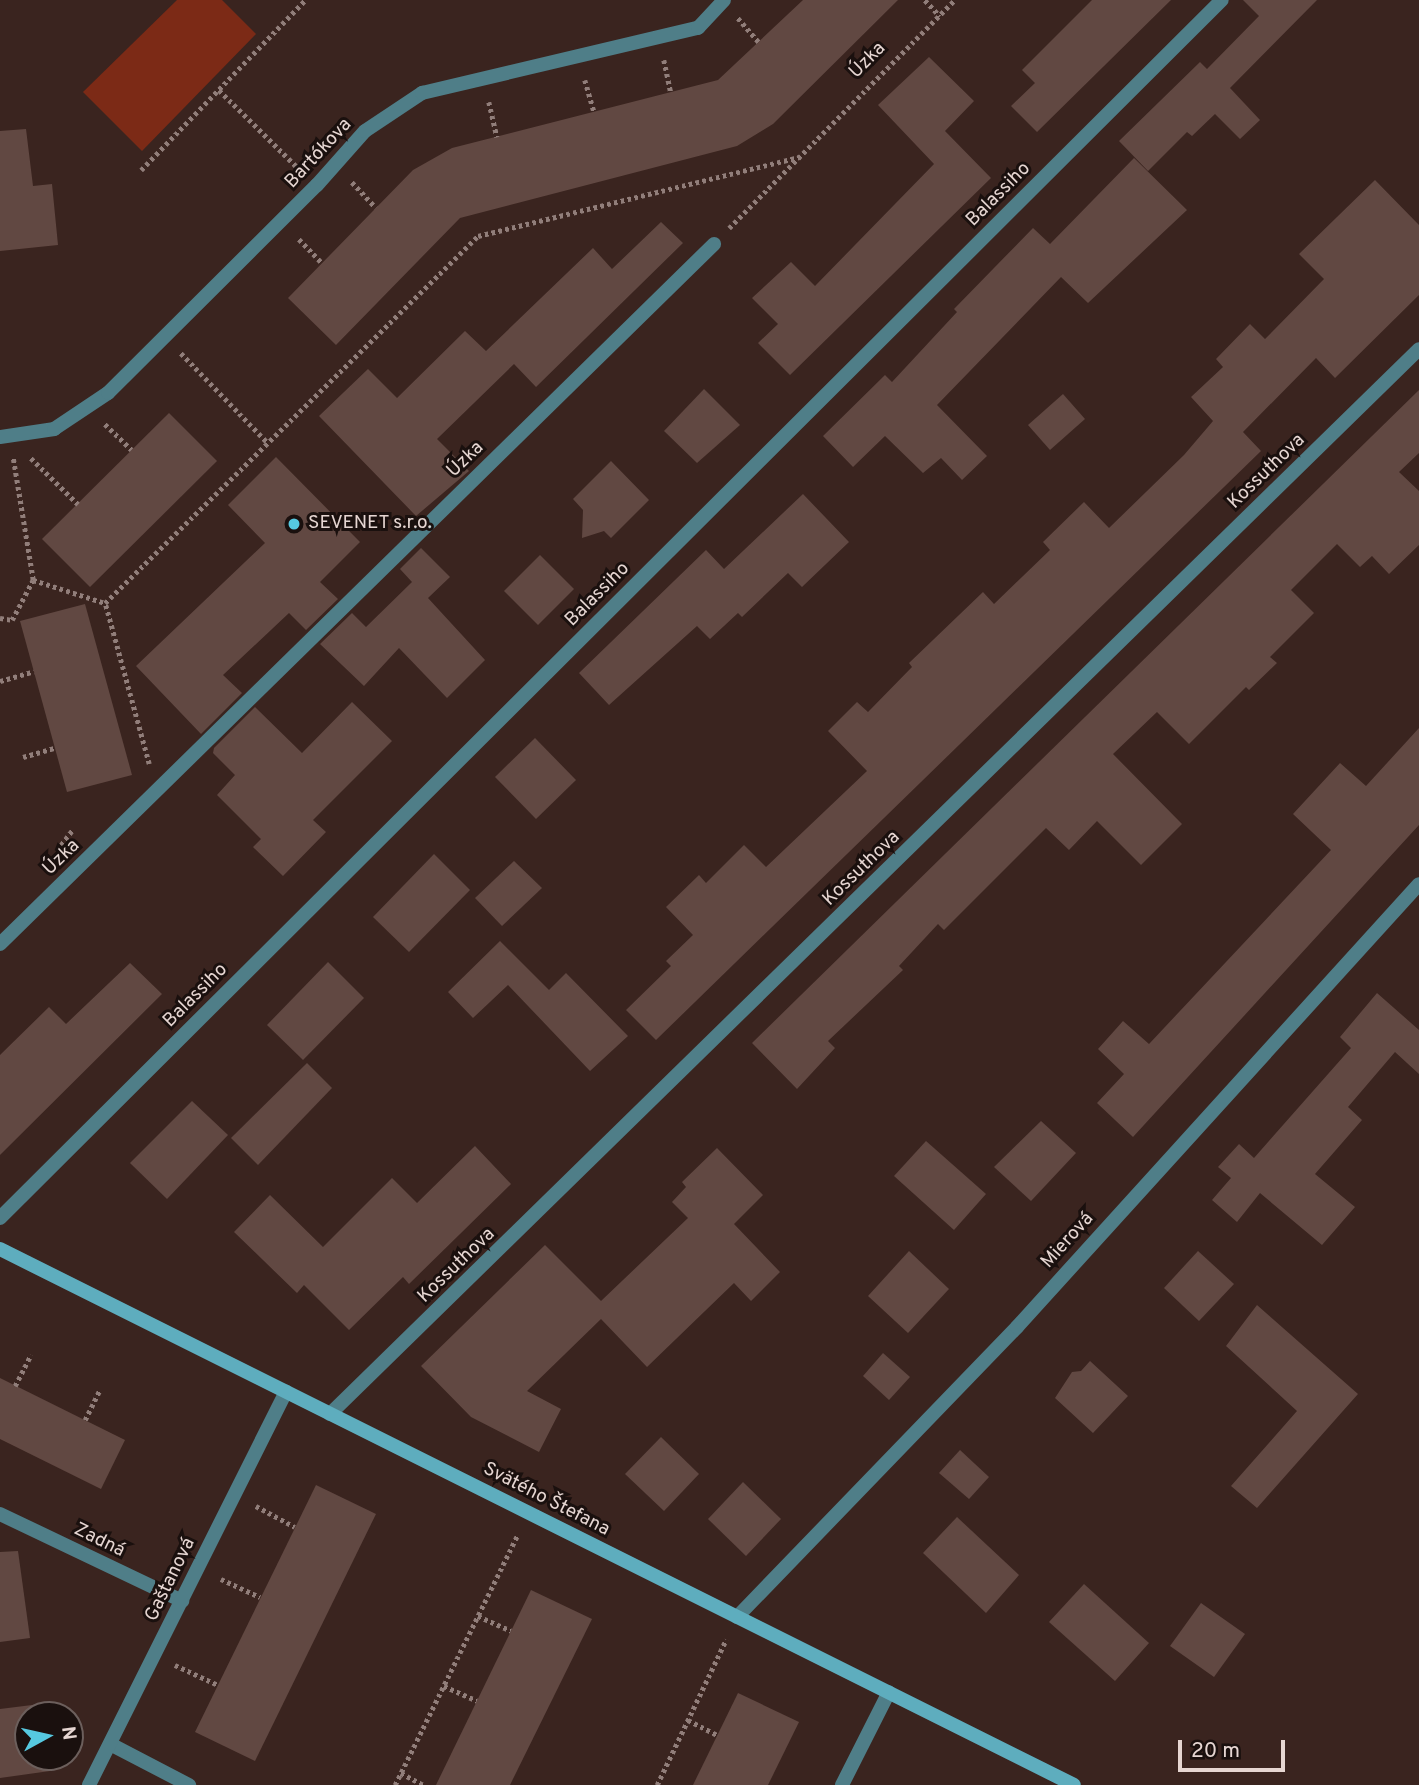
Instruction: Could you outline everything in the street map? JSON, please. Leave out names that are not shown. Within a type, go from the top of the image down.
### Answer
[{"type":"street","name":"Bartókova","points":[[4,437],[54,429],[108,393],[317,185],[365,131],[422,93],[698,28],[724,0]]},
{"type":"street","name":"Balassiho","points":[[0,1218],[1222,0]]},
{"type":"street","name":"Úzka","points":[[0,944],[714,244]]},
{"type":"street","name":"Kossuthova","points":[[330,1414],[1419,349]]},
{"type":"street","name":"Mierová","points":[[737,1617],[1017,1327],[1419,884]]},
{"type":"street","name":"Svätého Štefana","points":[[0,1249],[1074,1785]]},
{"type":"street","name":"Gaštanová","points":[[89,1785],[112,1745],[286,1392]]},
{"type":"street","name":"Zadná","points":[[0,1514],[182,1601]]},
{"type":"street","points":[[842,1785],[888,1692]]},
{"type":"street","points":[[112,1745],[189,1785]]},
{"type":"path","points":[[141,170],[305,0]]},
{"type":"path","points":[[925,0],[940,16]]},
{"type":"path","name":"Úzka","points":[[714,244],[955,0]]},
{"type":"path","points":[[738,17],[759,42]]},
{"type":"path","points":[[662,53],[671,92]]},
{"type":"path","points":[[583,73],[594,112]]},
{"type":"path","points":[[219,90],[317,185]]},
{"type":"path","points":[[488,98],[497,137]]},
{"type":"path","points":[[105,603],[478,236],[800,157]]},
{"type":"path","points":[[349,179],[376,208]]},
{"type":"path","points":[[293,233],[322,263]]},
{"type":"path","points":[[166,337],[268,443]]},
{"type":"path","points":[[102,421],[132,450]]},
{"type":"path","points":[[0,618],[12,620],[33,580],[4,437]]},
{"type":"path","points":[[25,453],[78,504]]},
{"type":"path","points":[[33,580],[105,603]]},
{"type":"path","points":[[105,603],[156,790]]},
{"type":"path","points":[[0,681],[34,671]]},
{"type":"path","points":[[23,757],[54,748]]},
{"type":"path","points":[[15,1386],[31,1355]]},
{"type":"path","points":[[85,1420],[100,1389]]},
{"type":"path","points":[[234,1495],[295,1527]]},
{"type":"path","points":[[395,1785],[528,1513]]},
{"type":"path","points":[[198,1568],[260,1597]]},
{"type":"path","points":[[478,1616],[511,1631]]},
{"type":"path","points":[[657,1785],[737,1617]]},
{"type":"path","points":[[155,1656],[218,1685]]},
{"type":"path","points":[[444,1686],[477,1701]]},
{"type":"path","points":[[688,1720],[718,1735]]},
{"type":"path","points":[[401,1773],[425,1785]]},
{"type":"shaded area","points":[[177,0],[222,0],[256,34],[142,151],[83,92]]},
{"type":"building","points":[[803,0],[898,0],[773,124],[737,146],[460,218],[336,345],[288,298],[413,170],[452,148],[718,80]]},
{"type":"building","points":[[1092,0],[1171,0],[1037,132],[1011,106],[1035,83],[1022,70]]},
{"type":"building","points":[[1243,0],[1317,0],[1230,88],[1260,120],[1240,139],[1215,114],[1192,136],[1187,132],[1148,171],[1119,141],[1200,62],[1207,69],[1259,16]]},
{"type":"building","points":[[929,57],[974,101],[945,131],[991,178],[790,375],[758,343],[778,324],[752,298],[791,262],[815,286],[934,164],[878,105]]},
{"type":"building","points":[[26,129],[33,186],[52,184],[58,245],[0,251],[0,131]]},
{"type":"building","points":[[1134,158],[1187,210],[1088,303],[1061,277],[937,405],[987,456],[962,480],[941,458],[923,473],[885,436],[853,467],[823,436],[885,375],[892,382],[957,312],[954,309],[1033,228],[1050,244]]},
{"type":"building","points":[[1375,180],[1419,225],[1419,295],[1335,378],[1316,358],[1243,432],[1261,451],[656,1040],[626,1010],[671,966],[666,961],[693,935],[666,907],[699,875],[706,883],[744,845],[766,867],[867,771],[828,731],[857,702],[868,712],[912,667],[909,663],[983,592],[994,604],[1050,550],[1043,542],[1084,502],[1109,528],[1184,455],[1213,421],[1191,397],[1223,367],[1216,359],[1250,324],[1265,339],[1324,279],[1299,254]]},
{"type":"building","points":[[661,222],[683,243],[536,387],[514,364],[437,439],[469,471],[416,516],[319,416],[368,369],[397,398],[465,331],[486,351],[593,248],[612,269]]},
{"type":"building","points":[[704,389],[740,425],[697,463],[664,431]]},
{"type":"building","points":[[1419,390],[1419,453],[1399,472],[1419,491],[1419,545],[1389,574],[1372,556],[1360,567],[1337,544],[1291,590],[1314,613],[1270,657],[1277,663],[1249,690],[1246,687],[1189,744],[1157,712],[1113,754],[1182,824],[1141,865],[1097,821],[1069,850],[1046,828],[944,930],[938,924],[899,966],[903,970],[828,1041],[835,1048],[797,1089],[752,1043]]},
{"type":"building","points":[[1063,394],[1085,419],[1050,450],[1028,425]]},
{"type":"building","points":[[169,413],[217,461],[90,587],[42,539]]},
{"type":"building","points":[[276,457],[360,542],[320,582],[338,599],[306,630],[289,613],[223,675],[242,693],[201,734],[136,666],[265,543],[228,505]]},
{"type":"building","points":[[611,461],[649,500],[611,538],[604,531],[582,538],[583,510],[573,499]]},
{"type":"building","points":[[803,494],[849,542],[802,587],[788,573],[742,617],[738,613],[710,639],[697,626],[609,705],[579,673],[706,550],[724,569]]},
{"type":"building","points":[[421,548],[450,577],[428,598],[485,660],[447,698],[399,648],[364,686],[320,644],[352,613],[366,627],[412,582],[400,569]]},
{"type":"building","points":[[540,555],[574,589],[538,625],[504,591]]},
{"type":"building","points":[[85,604],[132,775],[67,792],[20,621]]},
{"type":"building","points":[[352,702],[392,741],[313,820],[326,832],[283,876],[253,847],[261,839],[217,795],[235,775],[213,753],[214,748],[255,707],[302,753]]},
{"type":"building","points":[[1419,728],[1419,825],[1133,1137],[1097,1103],[1124,1074],[1098,1049],[1123,1021],[1149,1044],[1331,850],[1293,814],[1340,763],[1366,786]]},
{"type":"building","points":[[535,738],[576,780],[536,819],[495,777]]},
{"type":"building","points":[[434,854],[470,890],[409,952],[373,917]]},
{"type":"building","points":[[514,861],[542,888],[502,926],[475,898]]},
{"type":"building","points":[[500,941],[549,990],[566,973],[628,1036],[590,1071],[508,985],[473,1018],[448,992]]},
{"type":"building","points":[[328,962],[364,998],[303,1060],[267,1025]]},
{"type":"building","points":[[130,963],[162,994],[0,1155],[0,1055],[49,1007],[66,1024]]},
{"type":"building","points":[[1377,993],[1419,1030],[1419,1074],[1395,1052],[1348,1107],[1362,1120],[1315,1174],[1355,1207],[1322,1245],[1260,1193],[1237,1222],[1212,1200],[1231,1178],[1218,1167],[1239,1144],[1254,1158],[1351,1048],[1340,1037]]},
{"type":"building","points":[[307,1063],[332,1088],[258,1165],[231,1138]]},
{"type":"building","points":[[192,1101],[228,1135],[167,1199],[130,1163]]},
{"type":"building","points":[[1041,1121],[1076,1153],[1031,1201],[994,1167]]},
{"type":"building","points":[[926,1141],[986,1194],[954,1230],[894,1176]]},
{"type":"building","points":[[475,1146],[511,1184],[409,1284],[403,1277],[349,1330],[304,1285],[297,1293],[234,1232],[270,1195],[323,1247],[392,1178],[417,1203]]},
{"type":"building","points":[[717,1148],[763,1195],[734,1224],[780,1272],[751,1301],[734,1283],[647,1367],[601,1319],[527,1391],[561,1409],[539,1452],[471,1417],[421,1366],[545,1245],[601,1301],[688,1218],[672,1202],[686,1187],[682,1182]]},
{"type":"building","points":[[909,1251],[949,1289],[908,1333],[868,1296]]},
{"type":"building","points":[[1198,1251],[1234,1284],[1199,1321],[1164,1288]]},
{"type":"building","points":[[1257,1305],[1358,1394],[1257,1508],[1231,1486],[1297,1411],[1226,1346]]},
{"type":"building","points":[[883,1353],[910,1377],[889,1400],[863,1376]]},
{"type":"building","points":[[1090,1361],[1128,1396],[1093,1433],[1055,1398],[1072,1372],[1081,1371]]},
{"type":"building","points":[[0,1378],[125,1440],[101,1489],[0,1439]]},
{"type":"building","points":[[661,1437],[699,1474],[664,1511],[625,1474]]},
{"type":"building","points":[[960,1450],[989,1477],[969,1499],[939,1473]]},
{"type":"building","points":[[743,1482],[781,1519],[746,1556],[708,1519]]},
{"type":"building","points":[[316,1485],[376,1514],[255,1761],[195,1732]]},
{"type":"building","points":[[957,1517],[1019,1575],[986,1613],[923,1553]]},
{"type":"building","points":[[18,1551],[30,1638],[0,1642],[0,1552]]},
{"type":"building","points":[[1084,1584],[1149,1643],[1115,1681],[1049,1622]]},
{"type":"building","points":[[531,1590],[592,1619],[510,1785],[436,1785]]},
{"type":"building","points":[[1201,1603],[1245,1634],[1214,1677],[1170,1646]]},
{"type":"building","points":[[738,1693],[799,1722],[768,1785],[693,1785]]},
{"type":"building","points":[[14,1707],[14,1771],[50,1771],[0,1778],[0,1709]]},
{"type":"place","name":"SEVENET s.r.o.","points":[[294,524]]}]
